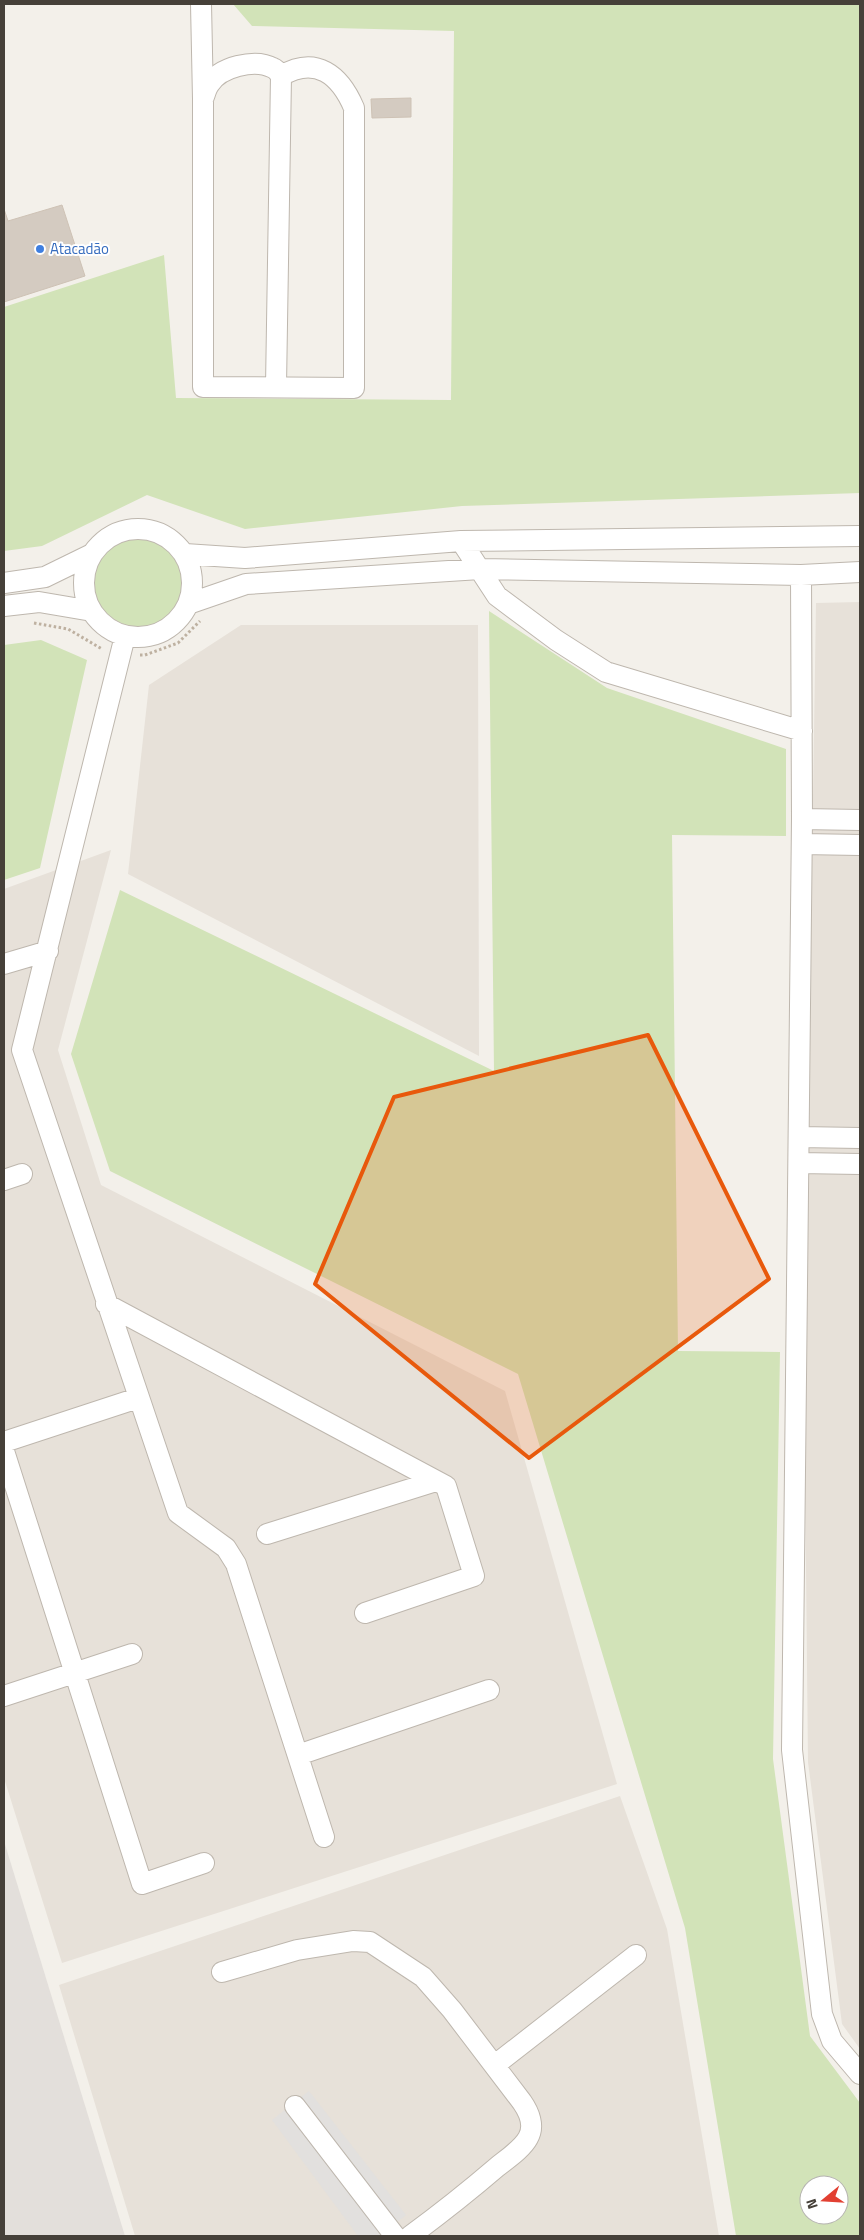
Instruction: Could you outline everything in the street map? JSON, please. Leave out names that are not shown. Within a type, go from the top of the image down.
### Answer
[{"type":"street","points":[[201,4],[203,99],[203,387],[354,388],[354,108],[347,91],[337,79],[322,71],[306,67],[294,68],[281,76]]},
{"type":"street","points":[[202,52],[209,64],[224,72]]},
{"type":"street","points":[[203,99],[209,83],[224,72],[241,64],[258,64],[273,68],[281,76],[276,386]]},
{"type":"street","points":[[123,645],[92,610],[86,597],[84,582],[86,568],[92,554],[102,542],[115,533],[130,529],[146,529],[161,533],[174,542],[185,554],[192,579],[188,604],[180,618],[168,628],[154,635],[139,637],[123,645],[22,1050],[178,1513],[226,1548],[236,1564],[324,1837]]},
{"type":"street","points":[[185,554],[245,558],[460,541],[860,536]]},
{"type":"street","points":[[460,541],[497,596],[556,640],[606,672],[802,732]]},
{"type":"street","points":[[4,583],[44,577],[92,554]]},
{"type":"street","points":[[188,604],[246,584],[480,569],[801,574],[860,572]]},
{"type":"street","points":[[801,574],[802,844],[792,1750],[822,2014],[832,2041],[860,2074]]},
{"type":"street","points":[[4,606],[39,602],[92,610]]},
{"type":"street","points":[[802,819],[860,820]]},
{"type":"street","points":[[802,844],[860,845]]},
{"type":"street","points":[[4,964],[48,951]]},
{"type":"street","points":[[799,1137],[860,1138]]},
{"type":"street","points":[[799,1163],[860,1164]]},
{"type":"street","points":[[106,1304],[446,1486],[474,1576],[365,1613]]},
{"type":"street","points":[[4,1442],[138,1398]]},
{"type":"street","points":[[4,1451],[142,1884],[204,1863]]},
{"type":"street","points":[[267,1534],[436,1481]]},
{"type":"street","points":[[4,1696],[132,1654]]},
{"type":"street","points":[[298,1755],[489,1690]]},
{"type":"street","points":[[222,1972],[297,1950],[353,1941],[370,1942],[423,1977],[452,2010],[495,2065],[529,2113],[531,2125],[528,2138],[516,2152],[458,2201],[410,2236]]},
{"type":"street","points":[[495,2065],[636,1955]]},
{"type":"street","points":[[295,2106],[395,2236]]},
{"type":"path","points":[[32,623],[68,629],[106,651],[123,645],[145,656],[178,643],[204,617]]},
{"type":"highlighted area","points":[[648,1035],[769,1279],[529,1458],[315,1284],[394,1097]]},
{"type":"shaded area","points":[[860,602],[860,2049],[842,2024],[808,1762],[804,1376],[816,603]]},
{"type":"shaded area","points":[[241,625],[478,625],[479,1056],[128,874],[149,685]]},
{"type":"shaded area","points":[[111,850],[58,1050],[101,1185],[505,1391],[617,1784],[62,1963],[4,1778],[4,889]]},
{"type":"shaded area","points":[[620,1796],[667,1929],[719,2236],[135,2236],[59,1985]]},
{"type":"shaded area","points":[[4,1841],[125,2236],[4,2236]]},
{"type":"shaded area","points":[[309,2091],[406,2215],[389,2229],[390,2236],[358,2236],[272,2120]]},
{"type":"green space","points":[[233,4],[860,4],[860,493],[462,506],[245,529],[147,495],[42,546],[4,551],[4,307],[164,255],[176,398],[451,400],[454,31],[252,26]]},
{"type":"green space","points":[[130,537],[148,537],[164,544],[177,557],[184,573],[184,591],[177,607],[164,620],[148,627],[130,627],[114,620],[101,607],[94,591],[94,573],[101,557],[114,544]]},
{"type":"green space","points":[[489,611],[607,688],[786,749],[786,836],[672,835],[678,1351],[780,1352],[773,1759],[810,2036],[860,2103],[860,2236],[736,2236],[685,1928],[518,1374],[110,1171],[71,1054],[120,890],[494,1071]]},
{"type":"green space","points":[[41,640],[87,660],[40,868],[4,880],[4,645]]},
{"type":"building","points":[[411,98],[411,117],[372,118],[371,99]]},
{"type":"building","name":"Atacadão","points":[[62,205],[85,276],[4,302],[4,209],[8,221]]},
{"type":"place","name":"Atacadão","points":[[40,249]]}]
